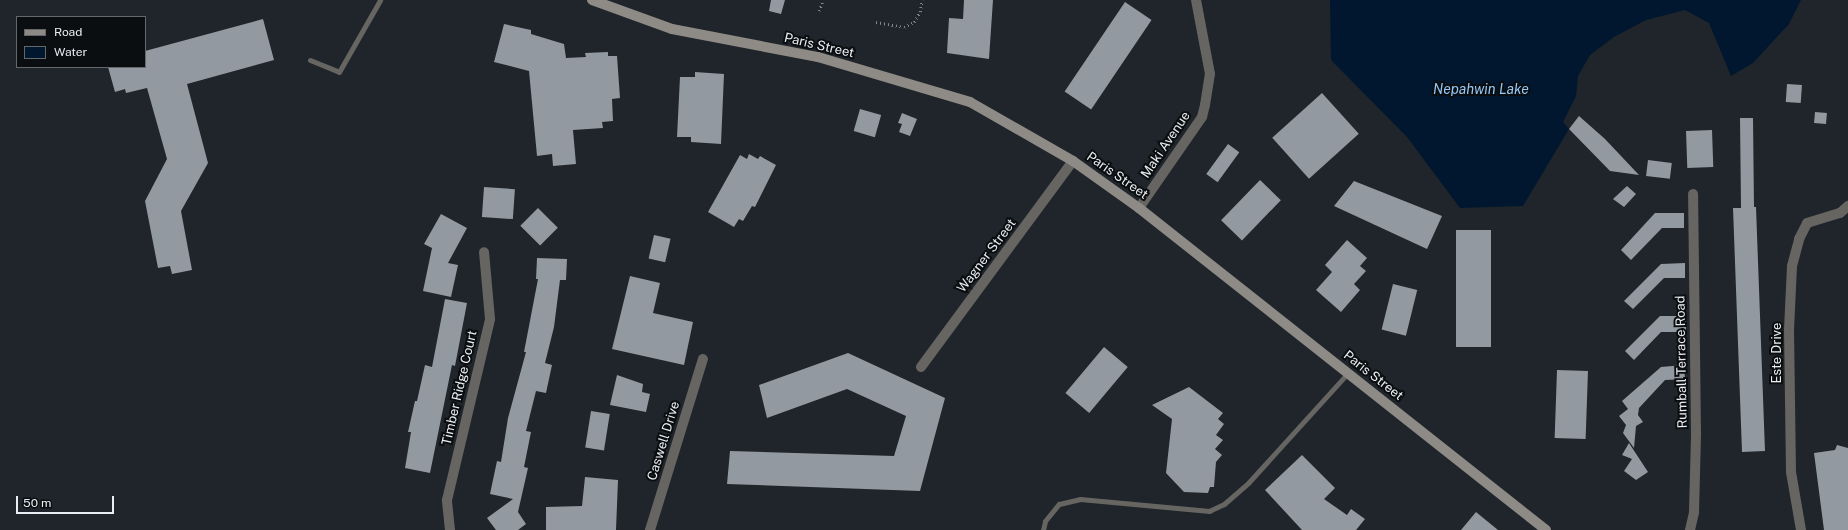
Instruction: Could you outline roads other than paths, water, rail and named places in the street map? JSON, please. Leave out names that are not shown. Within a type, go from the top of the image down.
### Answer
[{"type":"main road","name":"Paris Street","points":[[592,0],[672,29],[818,57],[970,102],[1073,161],[1139,208],[1546,530]]},
{"type":"street","name":"Maki Avenue","points":[[1139,208],[1202,117],[1206,105],[1210,74],[1196,0]]},
{"type":"street","name":"Wagner Street","points":[[921,367],[1073,161]]},
{"type":"street","name":"Rumball Terrace Road","points":[[1690,530],[1694,512],[1696,433],[1693,194]]},
{"type":"street","name":"Este Drive","points":[[1802,530],[1791,472],[1789,330],[1792,266],[1798,239],[1807,223],[1840,213],[1848,206]]},
{"type":"street","name":"Timber Ridge Court","points":[[450,530],[447,500],[490,319],[484,252]]},
{"type":"street","name":"Caswell Drive","points":[[650,530],[703,359]]},
{"type":"lane","points":[[310,60],[339,72],[380,0]]},
{"type":"lane","points":[[1043,530],[1045,521],[1059,504],[1080,499],[1209,511],[1224,504],[1249,482],[1348,373]]},
{"type":"water","name":"Nepahwin Lake","points":[[1330,0],[1801,0],[1789,24],[1753,63],[1731,76],[1709,23],[1685,10],[1646,20],[1614,37],[1590,55],[1578,76],[1576,96],[1563,122],[1569,129],[1523,206],[1460,208],[1407,137],[1331,60]]}]
